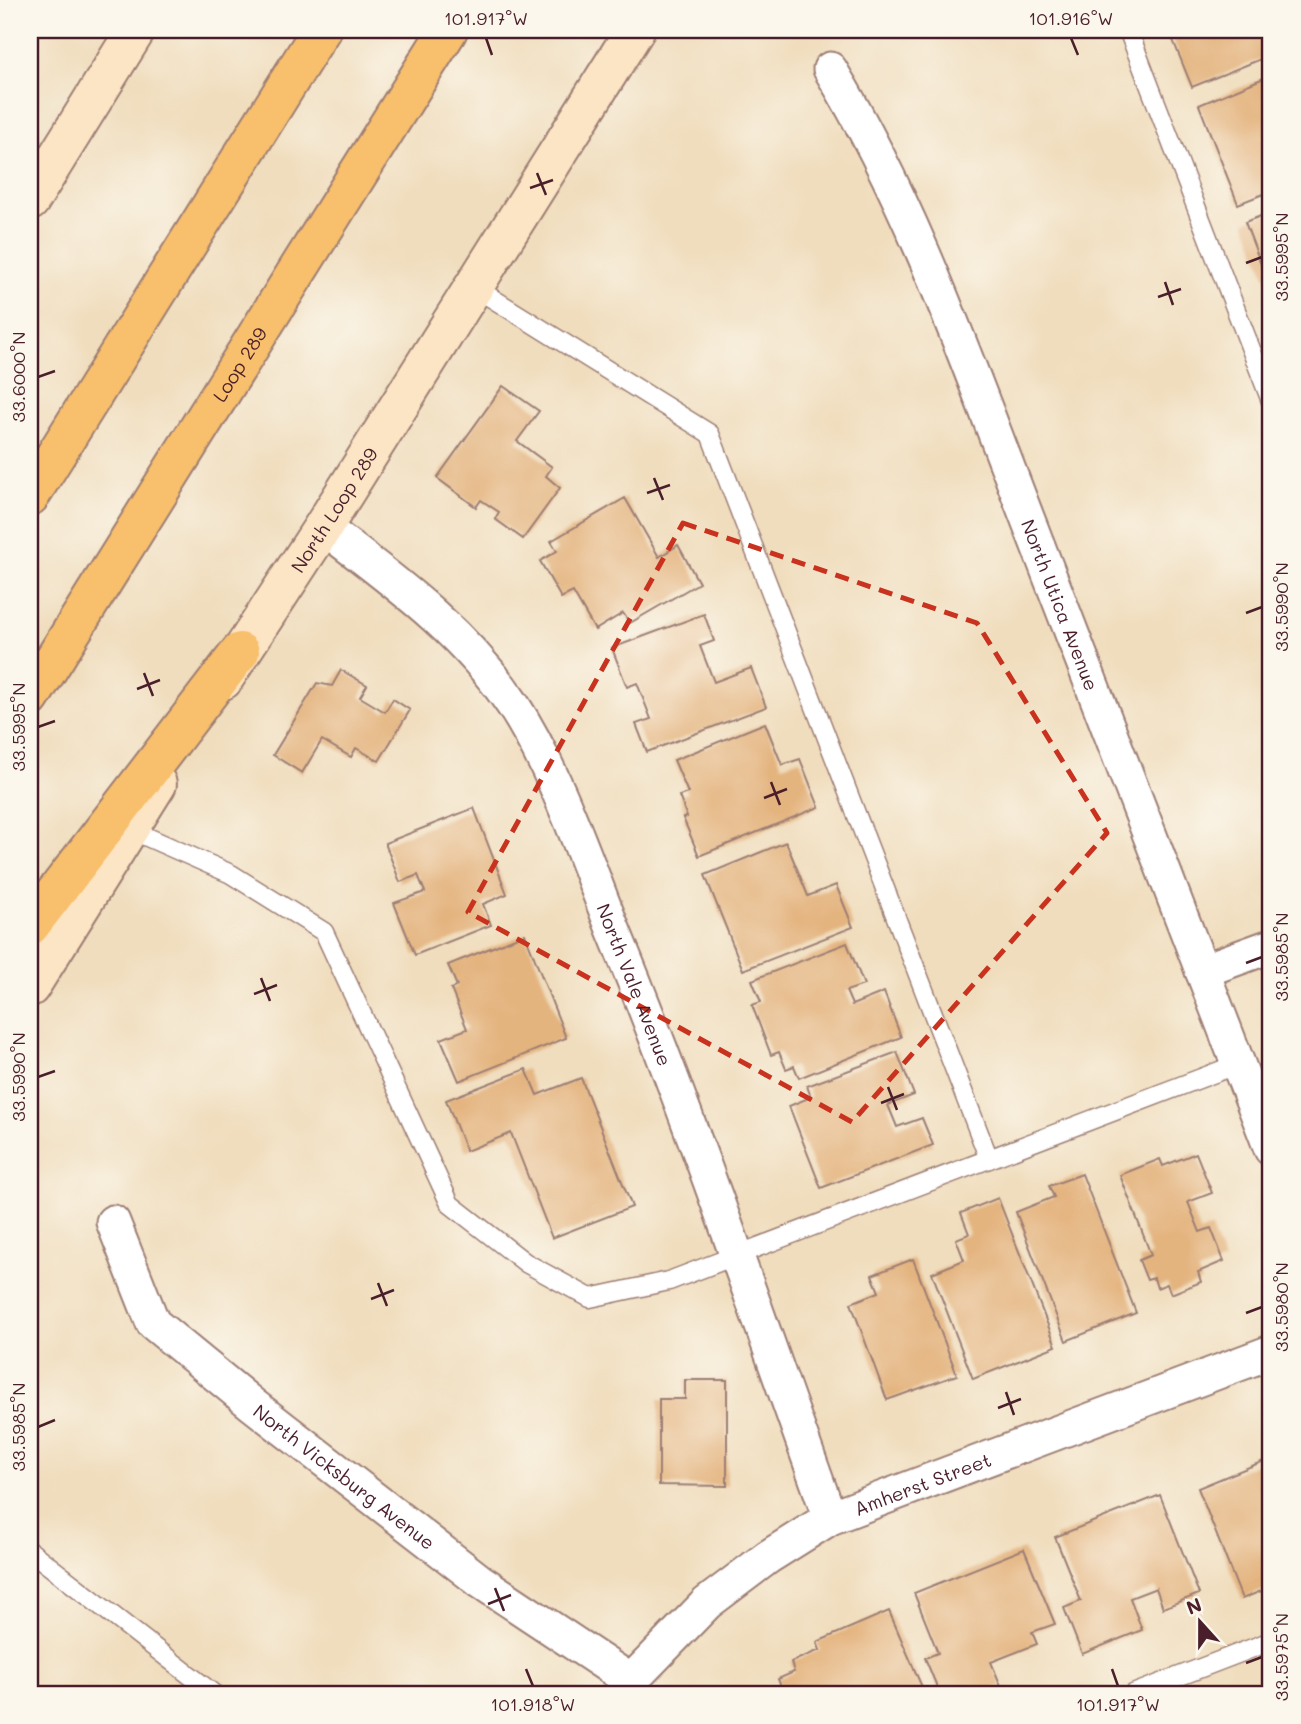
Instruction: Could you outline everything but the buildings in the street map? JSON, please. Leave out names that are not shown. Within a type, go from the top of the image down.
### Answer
[{"type":"highway","points":[[30,496],[321,30]]},
{"type":"highway","name":"Loop 289","points":[[30,698],[448,30]]},
{"type":"highway","points":[[30,926],[240,652]]},
{"type":"main road","points":[[30,201],[136,30]]},
{"type":"main road","name":"North Loop 289","points":[[30,987],[635,30]]},
{"type":"street","name":"North Utica Avenue","points":[[830,69],[857,114],[897,194],[973,379],[1271,1149]]},
{"type":"street","name":"North Vale Avenue","points":[[323,527],[410,593],[474,654],[514,706],[552,778],[668,1065],[830,1518]]},
{"type":"street","points":[[1202,971],[1271,946]]},
{"type":"street","name":"North Vicksburg Avenue","points":[[113,1222],[153,1323],[253,1405],[480,1581],[627,1688]]},
{"type":"street","name":"Amherst Street","points":[[627,1688],[707,1603],[768,1557],[830,1518],[1271,1352]]},
{"type":"lane","points":[[1128,30],[1271,401]]},
{"type":"lane","points":[[474,287],[710,434],[989,1159]]},
{"type":"lane","points":[[129,829],[231,874],[324,932],[450,1204],[526,1263],[590,1298],[670,1281],[1238,1064]]},
{"type":"lane","points":[[30,1551],[214,1694]]},
{"type":"lane","points":[[1133,1694],[1271,1641]]},
{"type":"highlighted area","points":[[683,523],[977,623],[1107,833],[852,1122],[468,912]]}]
